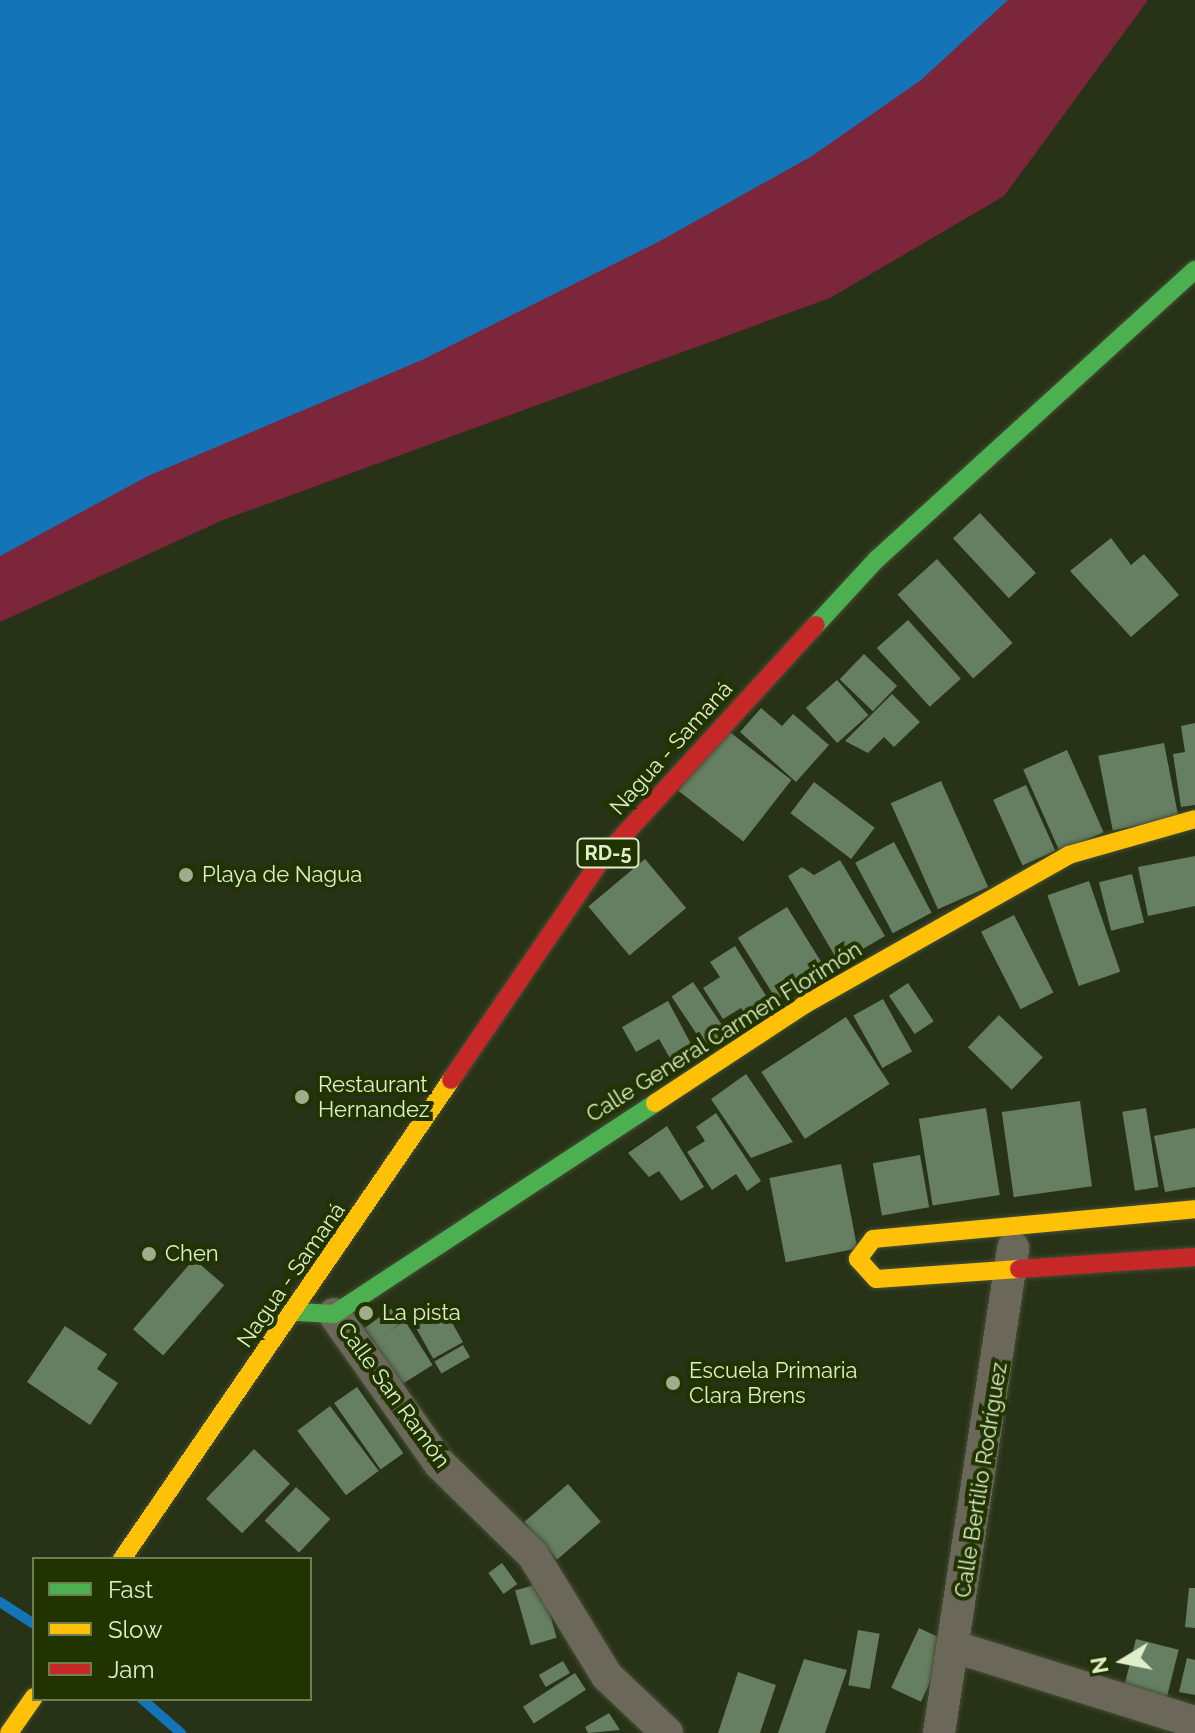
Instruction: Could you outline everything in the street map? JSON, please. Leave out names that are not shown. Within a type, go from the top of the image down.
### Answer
[{"type":"street","name":"Nagua - Samaná","points":[[123,1557],[296,1312],[602,859],[877,559],[1195,270]]},
{"type":"street","name":"Calle General Carmen Florimón","points":[[334,1314],[830,990],[1069,855],[1195,819]]},
{"type":"street","points":[[1195,1209],[873,1239],[858,1259],[876,1279],[1013,1274],[1195,1257]]},
{"type":"street","name":"Calle Bertilio Rodríguez","points":[[939,1733],[1013,1274],[1013,1225]]},
{"type":"street","points":[[296,1312],[334,1314]]},
{"type":"street","name":"Calle San Ramón","points":[[334,1314],[440,1464],[533,1555],[607,1676],[667,1733]]},
{"type":"street","points":[[955,1647],[1195,1722]]},
{"type":"street","points":[[9,1733],[32,1700]]},
{"type":"shaded area","points":[[0,0],[1148,0],[1004,196],[830,298],[223,520],[0,622]]},
{"type":"water","points":[[0,0],[1008,0],[921,80],[812,156],[660,241],[422,360],[148,476],[0,556]]},
{"type":"building","points":[[980,513],[1036,573],[1009,598],[953,538]]},
{"type":"building","points":[[1111,538],[1131,565],[1144,554],[1179,595],[1131,637],[1070,571]]},
{"type":"building","points":[[937,559],[1013,643],[973,678],[898,594]]},
{"type":"building","points":[[908,620],[961,679],[930,707],[877,648]]},
{"type":"building","points":[[864,654],[897,686],[873,711],[840,679]]},
{"type":"building","points":[[837,680],[868,715],[837,743],[806,708]]},
{"type":"building","points":[[892,694],[920,722],[894,747],[884,737],[868,753],[845,741]]},
{"type":"building","points":[[761,708],[782,726],[793,714],[829,745],[796,782],[740,732]]},
{"type":"building","points":[[1195,723],[1195,805],[1181,807],[1173,754],[1185,752],[1181,726]]},
{"type":"building","points":[[726,729],[791,780],[743,842],[678,790]]},
{"type":"building","points":[[1164,743],[1179,818],[1113,830],[1098,756]]},
{"type":"building","points":[[1067,750],[1104,832],[1060,852],[1023,770]]},
{"type":"building","points":[[941,781],[988,887],[938,909],[891,803]]},
{"type":"building","points":[[814,782],[875,828],[851,859],[791,813]]},
{"type":"building","points":[[1026,785],[1055,851],[1022,865],[993,800]]},
{"type":"building","points":[[894,842],[932,913],[893,933],[855,863]]},
{"type":"building","points":[[1195,856],[1195,906],[1148,916],[1138,867]]},
{"type":"building","points":[[645,859],[686,908],[629,956],[588,907]]},
{"type":"building","points":[[840,860],[885,936],[839,963],[788,876],[802,867],[814,875]]},
{"type":"building","points":[[1132,874],[1144,923],[1111,931],[1099,882]]},
{"type":"building","points":[[1089,881],[1120,972],[1079,986],[1047,895]]},
{"type":"building","points":[[787,907],[826,969],[776,1000],[738,938]]},
{"type":"building","points":[[1014,915],[1053,993],[1021,1009],[981,932]]},
{"type":"building","points":[[735,946],[778,1015],[754,1030],[741,1008],[723,1019],[703,988],[720,977],[710,962]]},
{"type":"building","points":[[693,982],[729,1036],[708,1050],[671,997]]},
{"type":"building","points":[[908,983],[934,1021],[915,1034],[889,996]]},
{"type":"building","points":[[883,999],[912,1051],[882,1068],[853,1015]]},
{"type":"building","points":[[668,1001],[698,1057],[676,1069],[659,1039],[636,1052],[622,1027]]},
{"type":"building","points":[[999,1015],[1043,1057],[1012,1090],[968,1047]]},
{"type":"building","points":[[846,1017],[890,1084],[805,1139],[761,1072]]},
{"type":"building","points":[[746,1074],[793,1142],[751,1158],[711,1099]]},
{"type":"building","points":[[1080,1101],[1092,1186],[1014,1197],[1002,1112]]},
{"type":"building","points":[[986,1108],[1000,1195],[933,1206],[919,1119]]},
{"type":"building","points":[[1146,1108],[1159,1187],[1135,1191],[1122,1112]]},
{"type":"building","points":[[716,1113],[761,1181],[747,1191],[736,1174],[712,1190],[687,1152],[705,1141],[696,1127]]},
{"type":"building","points":[[667,1126],[704,1187],[681,1201],[659,1171],[649,1177],[628,1153]]},
{"type":"building","points":[[1195,1128],[1195,1187],[1165,1192],[1154,1136]]},
{"type":"building","points":[[920,1155],[929,1207],[882,1216],[873,1163]]},
{"type":"building","points":[[841,1164],[857,1248],[786,1262],[769,1178]]},
{"type":"building","points":[[194,1259],[224,1285],[163,1355],[133,1329]]},
{"type":"building","points":[[395,1306],[405,1320],[374,1342],[364,1328]]},
{"type":"building","points":[[445,1310],[463,1342],[433,1359],[415,1326]]},
{"type":"building","points":[[405,1321],[433,1365],[399,1386],[372,1342]]},
{"type":"building","points":[[65,1326],[107,1354],[97,1369],[118,1383],[90,1425],[27,1382]]},
{"type":"building","points":[[463,1345],[470,1357],[441,1374],[434,1362]]},
{"type":"building","points":[[357,1387],[403,1453],[381,1469],[334,1403]]},
{"type":"building","points":[[330,1406],[379,1471],[346,1495],[297,1431]]},
{"type":"building","points":[[254,1449],[290,1484],[242,1533],[206,1499]]},
{"type":"building","points":[[568,1484],[601,1522],[557,1560],[524,1522]]},
{"type":"building","points":[[296,1487],[330,1519],[299,1553],[265,1521]]},
{"type":"building","points":[[502,1563],[517,1584],[504,1594],[488,1573]]},
{"type":"building","points":[[541,1583],[557,1638],[531,1645],[515,1590]]},
{"type":"building","points":[[1189,1588],[1195,1588],[1195,1628],[1185,1627]]},
{"type":"building","points":[[919,1628],[949,1642],[921,1702],[891,1688]]},
{"type":"building","points":[[858,1630],[880,1634],[870,1689],[848,1685]]},
{"type":"building","points":[[1136,1639],[1179,1650],[1167,1697],[1124,1687]]},
{"type":"building","points":[[1187,1658],[1195,1660],[1195,1695],[1179,1692]]},
{"type":"building","points":[[804,1659],[847,1670],[825,1733],[778,1733]]},
{"type":"building","points":[[563,1661],[570,1673],[546,1687],[539,1675]]},
{"type":"building","points":[[738,1672],[776,1685],[760,1733],[718,1733]]},
{"type":"building","points":[[575,1673],[586,1690],[534,1724],[523,1707]]},
{"type":"building","points":[[609,1713],[620,1730],[588,1733],[585,1727]]},
{"type":"waterway","points":[[0,1602],[32,1623]]},
{"type":"waterway","points":[[144,1701],[181,1733]]},
{"type":"traffic: fast","points":[[816,625],[877,559],[1195,270]]},
{"type":"traffic: fast","points":[[296,1312],[334,1314],[655,1103]]},
{"type":"traffic: slow","points":[[655,1103],[804,1005],[1069,855],[1195,819]]},
{"type":"traffic: slow","points":[[123,1557],[451,1080]]},
{"type":"traffic: slow","points":[[1019,1269],[876,1279],[858,1259],[873,1239],[1195,1209]]},
{"type":"traffic: slow","points":[[9,1733],[32,1700]]},
{"type":"traffic: jam","points":[[451,1080],[602,859],[816,625]]},
{"type":"traffic: jam","points":[[1019,1269],[1195,1257]]},
{"type":"place","name":"Playa de Nagua","points":[[186,875]]},
{"type":"place","name":"Restaurant Hernandez","points":[[302,1097]]},
{"type":"place","name":"Chen","points":[[149,1254]]},
{"type":"place","name":"La pista","points":[[366,1313]]},
{"type":"place","name":"Escuela Primaria Clara Brens","points":[[673,1383]]}]
